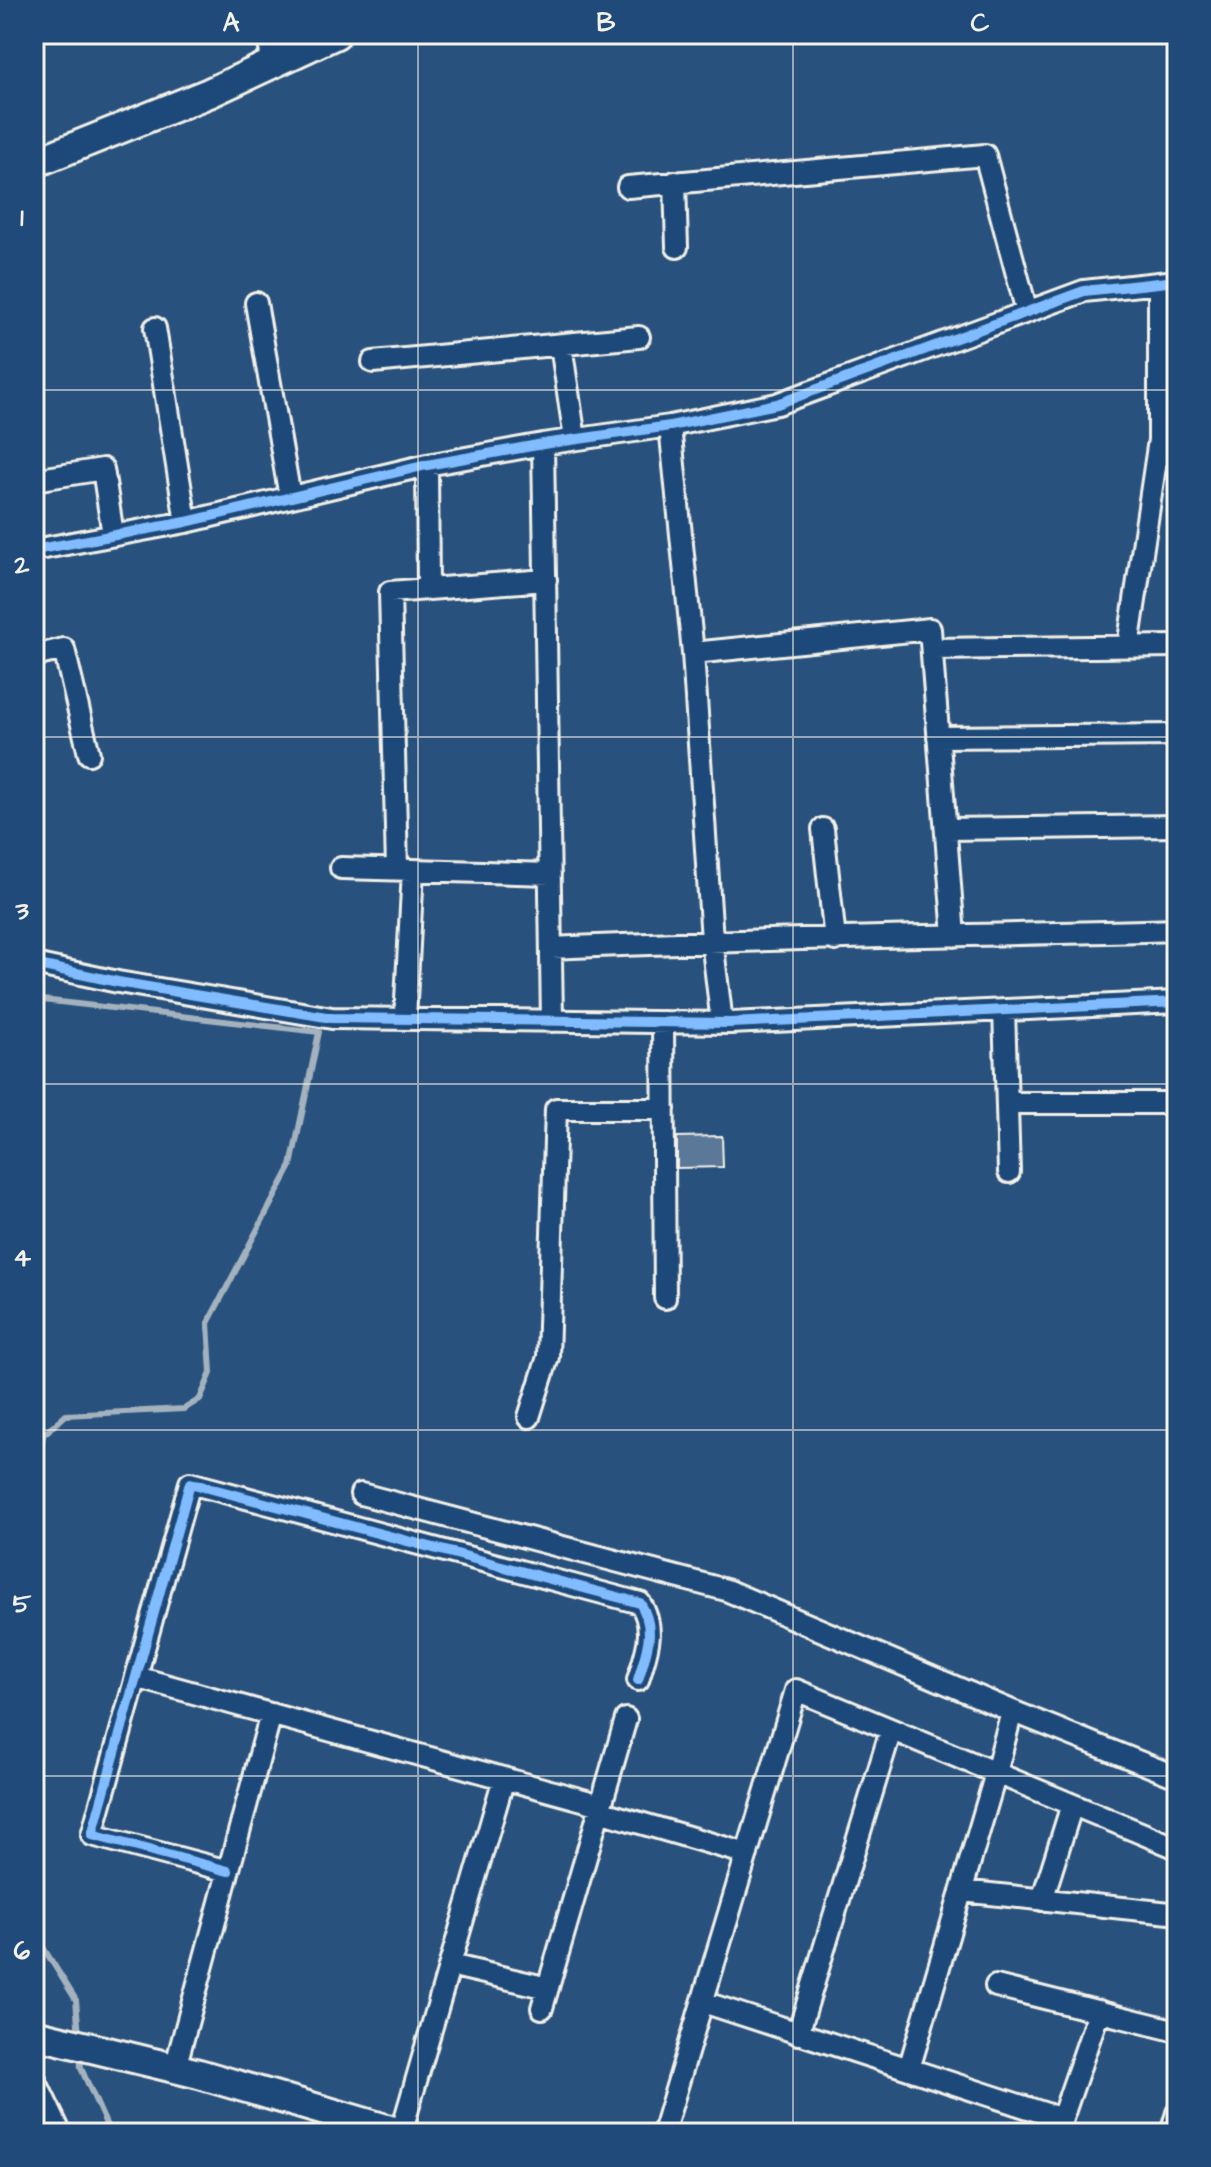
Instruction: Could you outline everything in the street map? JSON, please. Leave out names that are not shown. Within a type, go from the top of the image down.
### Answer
[{"type":"street","points":[[267,34],[273,63]]},
{"type":"street","points":[[34,163],[209,93],[336,34]]},
{"type":"street","points":[[628,187],[985,155],[1027,312]]},
{"type":"street","points":[[675,182],[677,247]]},
{"type":"street","points":[[34,550],[186,522],[427,465],[670,426],[777,404],[1084,291],[1168,282],[1159,440],[1128,647]]},
{"type":"street","points":[[256,303],[290,497]]},
{"type":"street","points":[[155,328],[186,522]]},
{"type":"street","points":[[373,362],[639,337]]},
{"type":"street","points":[[561,345],[575,439]]},
{"type":"street","points":[[670,426],[693,653],[712,940],[722,1023]]},
{"type":"street","points":[[543,444],[552,1021]]},
{"type":"street","points":[[427,465],[428,589]]},
{"type":"street","points":[[34,480],[103,469],[113,535]]},
{"type":"street","points":[[405,1019],[405,869],[390,592],[546,580]]},
{"type":"street","points":[[693,653],[930,629],[954,936]]},
{"type":"street","points":[[932,649],[1177,646]]},
{"type":"street","points":[[34,656],[64,649],[89,754]]},
{"type":"street","points":[[938,737],[1177,735]]},
{"type":"street","points":[[946,829],[1177,826]]},
{"type":"street","points":[[823,829],[835,940]]},
{"type":"street","points":[[341,868],[550,874]]},
{"type":"street","points":[[551,948],[712,940],[835,940],[1177,930]]},
{"type":"street","points":[[34,964],[118,982],[332,1018],[722,1023],[1177,1002]]},
{"type":"street","points":[[1004,1010],[1009,1172]]},
{"type":"street","points":[[663,1022],[665,1298]]},
{"type":"street","points":[[1007,1103],[1177,1103]]},
{"type":"street","points":[[529,1417],[548,1357],[556,1109],[664,1109]]},
{"type":"street","points":[[228,1871],[92,1835],[190,1483],[640,1603],[647,1615],[651,1636],[638,1680]]},
{"type":"street","points":[[361,1494],[726,1590],[1177,1777]]},
{"type":"street","points":[[136,1677],[504,1778],[747,1854]]},
{"type":"street","points":[[663,2133],[796,1690],[1177,1848]]},
{"type":"street","points":[[909,2069],[1012,1711]]},
{"type":"street","points":[[175,2068],[271,1714]]},
{"type":"street","points":[[542,2008],[626,1719]]},
{"type":"street","points":[[798,2034],[891,1730]]},
{"type":"street","points":[[41,2036],[175,2068],[400,2133],[504,1778]]},
{"type":"street","points":[[1042,1900],[1072,1805]]},
{"type":"street","points":[[962,1891],[1170,1913]]},
{"type":"street","points":[[450,1965],[548,1988]]},
{"type":"street","points":[[996,1986],[1177,2031]]},
{"type":"street","points":[[703,2002],[909,2069],[1059,2126],[1099,2011]]},
{"type":"street","points":[[34,2078],[58,2128],[57,2133]]},
{"type":"street","points":[[1171,2133],[1177,2113]]},
{"type":"building","points":[[722,1136],[723,1167],[677,1168],[677,1137]]},
{"type":"waterway","points":[[34,999],[319,1032],[291,1166],[208,1323],[211,1373],[200,1399],[184,1409],[66,1415],[43,1435],[34,1492]]},
{"type":"waterway","points":[[34,1933],[76,2000],[79,2036]]},
{"type":"waterway","points":[[80,2051],[81,2068],[110,2133]]},
{"type":"cycle path","points":[[34,550],[186,522],[427,465],[670,426],[777,404],[1084,291],[1177,281]]},
{"type":"cycle path","points":[[34,964],[118,982],[332,1018],[730,1023],[1177,1002]]},
{"type":"cycle path","points":[[228,1871],[92,1835],[190,1483],[640,1603],[649,1632],[638,1680]]}]
